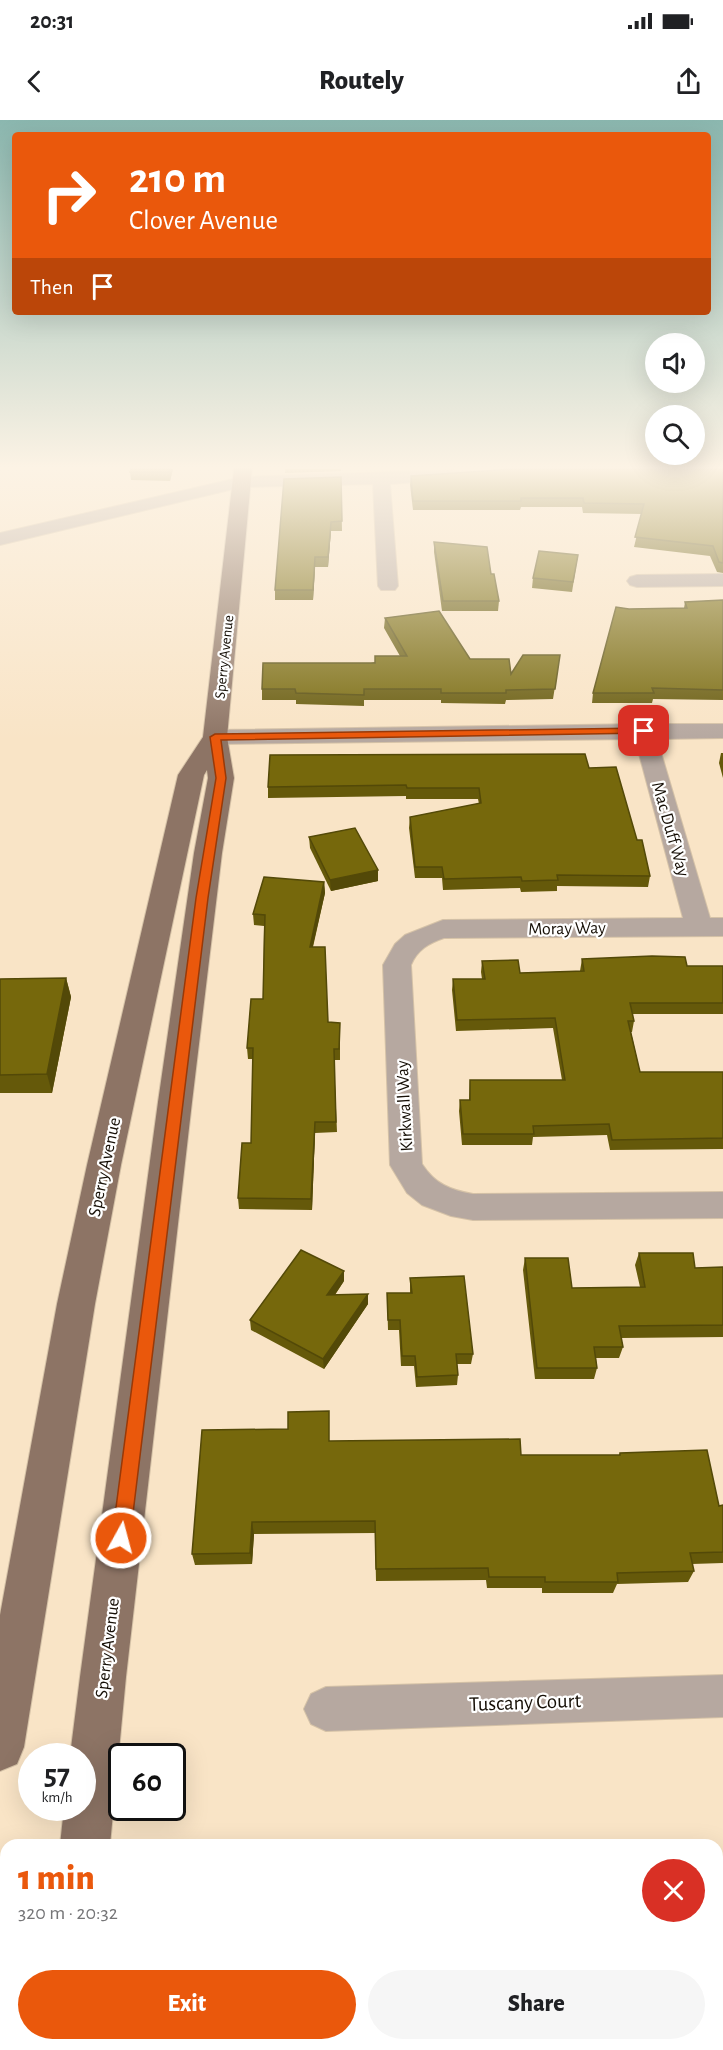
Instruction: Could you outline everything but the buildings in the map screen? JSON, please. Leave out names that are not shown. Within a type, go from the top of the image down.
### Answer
[{"type":"main road","name":"Sperry Avenue","points":[[86,1839],[106,1653],[175,1102],[208,853],[221,778],[215,737],[233,559]]},
{"type":"main road","name":"Sperry Avenue","points":[[0,1747],[76,1304],[104,1165],[191,775],[215,737]]},
{"type":"street","points":[[386,559],[388,586]]},
{"type":"street","points":[[638,581],[723,580]]},
{"type":"street","name":"Mac Duff Way","points":[[644,731],[711,927]]},
{"type":"street","points":[[215,737],[723,731]]},
{"type":"street","name":"Moray Way","points":[[413,941],[428,933],[443,929],[711,927]]},
{"type":"street","name":"Kirkwall Way","points":[[413,941],[402,952],[398,965],[406,1165],[414,1180],[426,1193],[447,1203],[473,1207],[723,1205]]},
{"type":"street","name":"Tuscany Court","points":[[326,1708],[723,1696]]},
{"type":"route","points":[[121,1538],[202,898],[221,778],[215,737],[644,731]]}]
